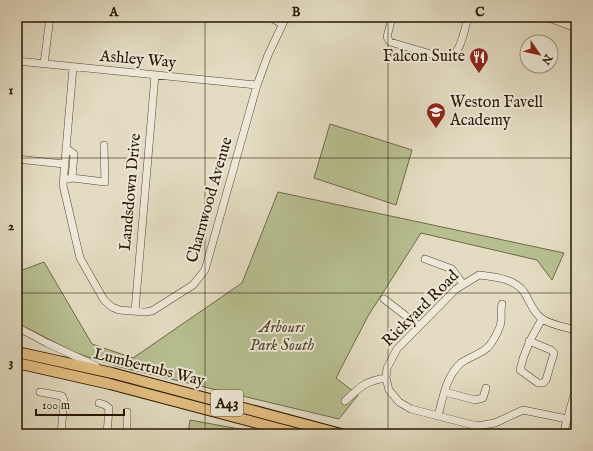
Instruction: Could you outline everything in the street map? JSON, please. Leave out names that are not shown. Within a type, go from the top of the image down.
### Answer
[{"type":"highway","name":"Lumbertubs Way","points":[[17,352],[112,373],[341,434]]},
{"type":"highway","name":"Lumbertubs Way","points":[[17,363],[110,384],[299,434]]},
{"type":"street","points":[[44,64],[50,17]]},
{"type":"street","points":[[270,17],[284,20]]},
{"type":"street","points":[[392,17],[387,37],[390,42],[448,59],[454,58],[458,52],[468,17]]},
{"type":"street","points":[[546,17],[576,28]]},
{"type":"street","name":"Charnwood Avenue","points":[[73,67],[63,180],[83,265],[106,302],[115,308],[135,312],[148,312],[157,309],[193,285],[203,274],[208,263],[257,85],[284,20]]},
{"type":"street","name":"Ashley Way","points":[[17,61],[257,85]]},
{"type":"street","name":"Landsdown Drive","points":[[135,312],[155,75]]},
{"type":"street","points":[[63,180],[72,178],[105,182],[104,145]]},
{"type":"street","name":"Charnwood Avenue","points":[[66,148],[74,154],[72,178]]},
{"type":"street","points":[[17,159],[64,164]]},
{"type":"street","points":[[425,259],[452,269],[462,284]]},
{"type":"street","name":"Rickyard Road","points":[[386,378],[387,368],[391,358],[419,326],[462,284],[479,275],[500,278],[516,284],[524,292],[535,313],[542,319]]},
{"type":"street","points":[[384,299],[419,326]]},
{"type":"street","points":[[438,416],[452,372],[462,363],[489,346],[496,334],[501,323],[500,312],[502,304]]},
{"type":"street","points":[[529,341],[551,350],[554,353],[546,380],[542,383],[520,370],[529,341],[542,319],[576,330]]},
{"type":"street","points":[[17,327],[67,353],[112,373]]},
{"type":"street","points":[[345,401],[360,386],[370,380],[386,378],[390,390],[399,402],[411,409],[477,426],[492,424],[523,410],[567,419]]},
{"type":"street","points":[[445,392],[475,400],[483,398],[486,388]]},
{"type":"street","points":[[563,434],[576,388]]},
{"type":"street","points":[[40,392],[62,396],[64,400],[61,434]]},
{"type":"street","points":[[91,434],[106,434],[109,408],[99,404]]},
{"type":"street","points":[[127,412],[127,434]]},
{"type":"green space","points":[[330,124],[412,150],[396,205],[314,178]]},
{"type":"green space","name":"Arbours Park South","points":[[278,192],[564,253],[552,280],[537,260],[421,233],[368,316],[336,378],[358,395],[339,419],[116,366],[76,353],[17,323],[17,272],[44,262],[92,344],[133,358],[242,283]]},
{"type":"green space","points":[[190,420],[267,434],[188,434]]},
{"type":"place","name":"Falcon Suite","points":[[479,74]]},
{"type":"place","name":"Weston Favell Academy","points":[[436,129]]}]
